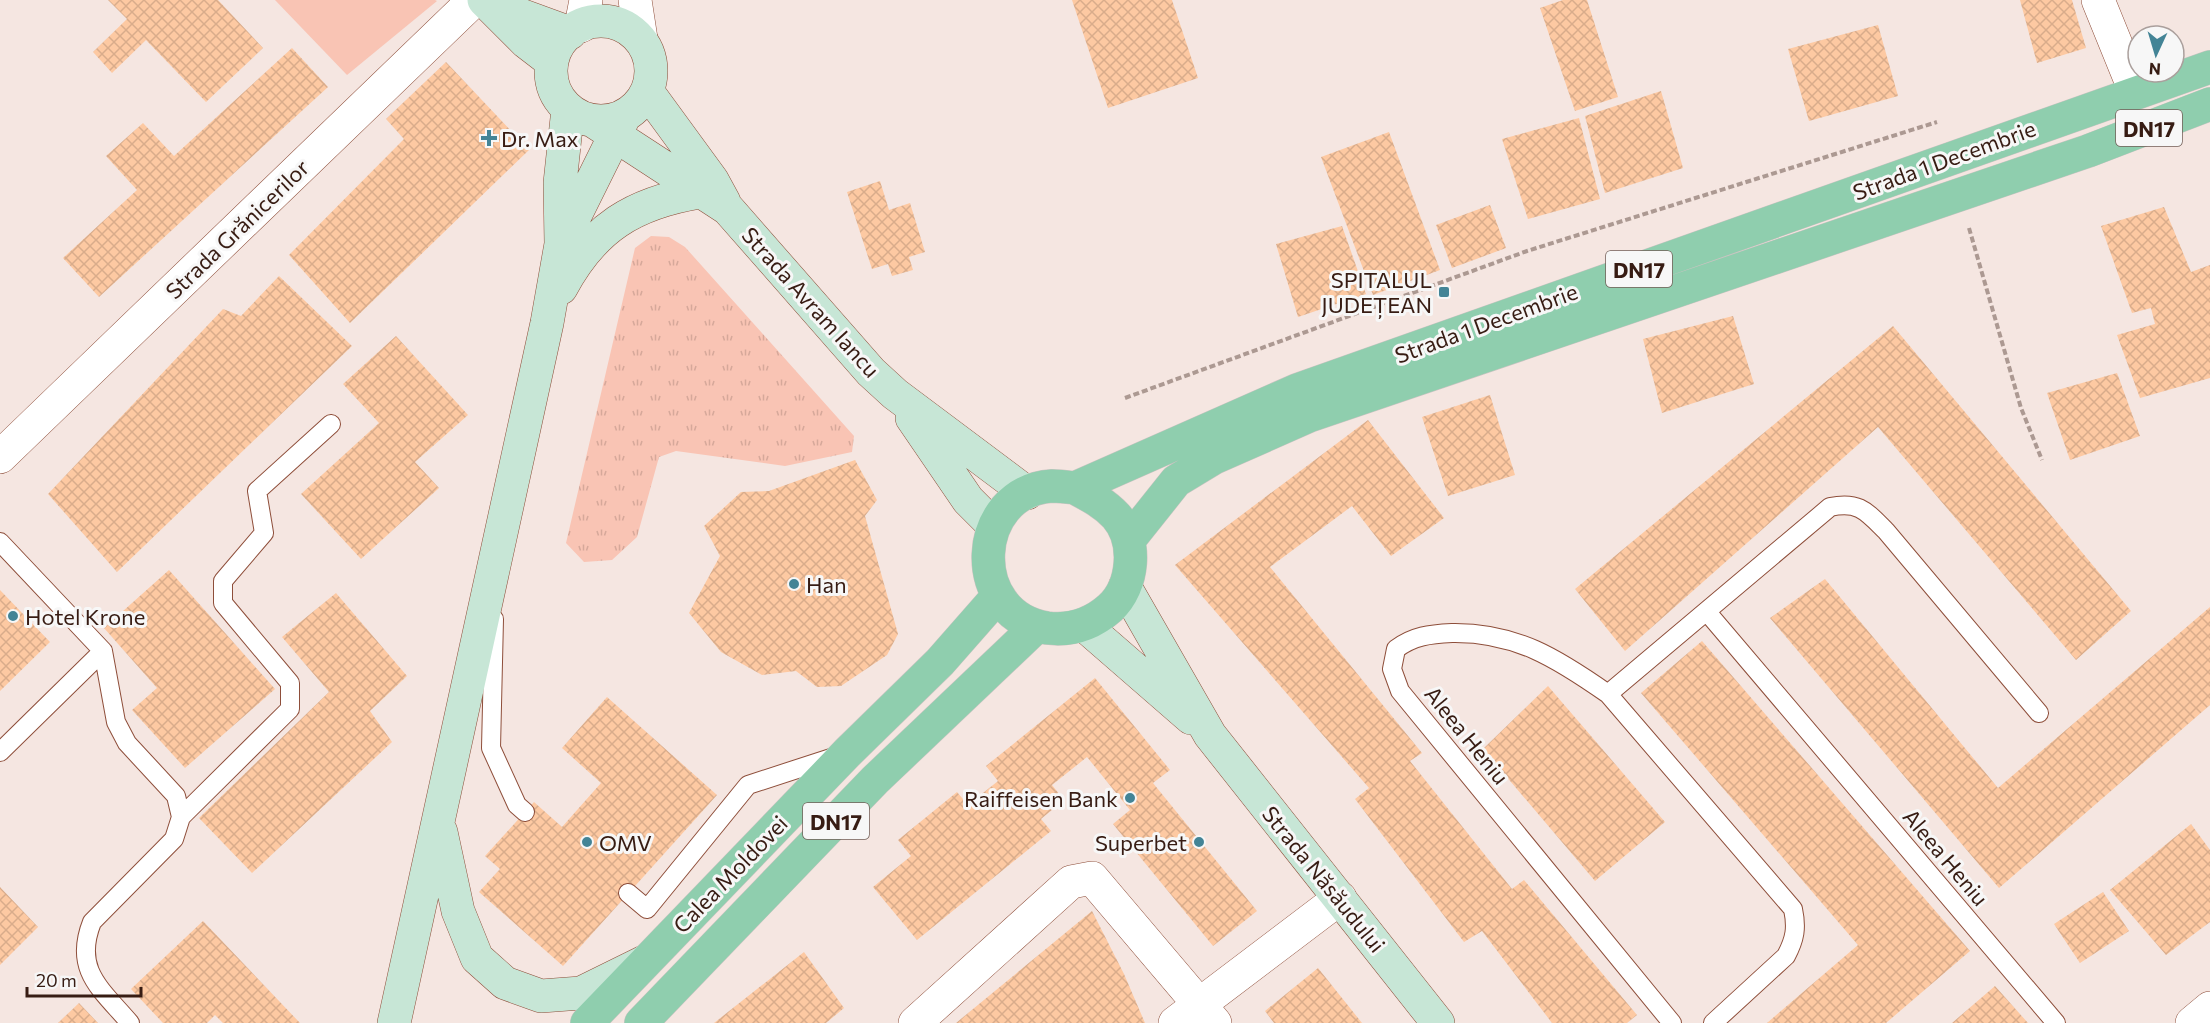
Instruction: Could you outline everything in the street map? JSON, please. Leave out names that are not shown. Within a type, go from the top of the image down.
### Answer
[{"type":"main road","points":[[482,1],[579,20],[613,22],[629,28],[641,39],[650,55],[652,73],[610,114],[560,183],[561,244]]},
{"type":"main road","points":[[482,1],[526,42],[552,62]]},
{"type":"main road","points":[[579,20],[558,46],[552,62],[551,79],[557,96],[610,114]]},
{"type":"main road","name":"Strada 1 Decembrie","points":[[1075,488],[1297,390],[2135,91],[2210,67]]},
{"type":"main road","name":"Strada 1 Decembrie","points":[[1129,540],[1176,481],[1184,475],[1214,458],[1309,416],[2077,155],[2210,104]]},
{"type":"main road","points":[[394,1023],[496,566],[547,323],[561,244],[610,114]]},
{"type":"main road","name":"Strada Avram Iancu","points":[[610,114],[700,192],[728,209]]},
{"type":"main road","name":"Strada Avram Iancu","points":[[610,114],[712,180],[728,209],[853,352],[895,394],[1027,493]]},
{"type":"main road","points":[[547,323],[575,261],[595,238],[618,220],[641,208],[670,197],[700,192]]},
{"type":"main road","name":"Strada Avram Iancu","points":[[895,394],[968,500],[994,526]]},
{"type":"main road","name":"DN17","points":[[1051,486],[1075,488],[1098,500],[1117,517],[1129,540],[1131,564],[1125,587],[1115,603],[1101,616],[1084,625],[1060,630],[1037,626],[1014,614],[998,596],[988,573],[987,549],[994,526],[1008,506],[1027,493],[1051,486]]},
{"type":"main road","name":"Strada Năsăudului","points":[[1125,587],[1210,735],[1438,1023]]},
{"type":"main road","name":"Calea Moldovei","points":[[587,1023],[847,753],[940,662],[998,596]]},
{"type":"main road","name":"Strada Năsăudului","points":[[1084,625],[1210,735]]},
{"type":"main road","name":"Calea Moldovei","points":[[641,1023],[875,780],[1037,626]]},
{"type":"main road","points":[[439,823],[458,911],[477,958],[505,983],[541,996],[581,993],[646,962]]},
{"type":"street","points":[[635,0],[641,39]]},
{"type":"street","points":[[2098,0],[2135,91]]},
{"type":"street","name":"Strada Grănicerilor","points":[[0,458],[482,1]]},
{"type":"street","points":[[915,1023],[1071,882],[1092,878],[1196,1016],[1340,898]]},
{"type":"street","points":[[2192,1023],[2210,1008]]},
{"type":"lane","points":[[130,1023],[91,978],[85,960],[85,940],[92,922],[174,839],[181,817],[290,709],[290,683],[223,603],[223,580],[264,534],[257,491],[331,424]]},
{"type":"lane","points":[[1608,694],[1830,507],[1847,503],[1865,510],[1886,531],[2040,713]]},
{"type":"lane","points":[[0,542],[103,651],[116,722],[127,743],[176,796],[181,817]]},
{"type":"lane","points":[[496,566],[491,748],[517,805],[525,812]]},
{"type":"lane","name":"Aleea Heniu","points":[[1707,612],[2056,1023]]},
{"type":"lane","name":"Aleea Heniu","points":[[1672,1023],[1400,691],[1392,669],[1396,649],[1410,639],[1434,634],[1480,632],[1525,644],[1564,664],[1608,694],[1793,909],[1797,926],[1794,943],[1786,956],[1713,1023]]},
{"type":"lane","points":[[0,752],[103,651]]},
{"type":"lane","points":[[628,893],[647,909],[748,785],[847,753]]},
{"type":"path","points":[[1125,398],[1527,251],[1942,121]]},
{"type":"path","points":[[1968,222],[2021,408],[2042,460]]},
{"type":"green space","points":[[275,0],[435,0],[437,1],[347,75]]},
{"type":"green space","points":[[651,236],[669,237],[685,247],[854,436],[852,452],[785,466],[676,451],[659,457],[637,537],[612,560],[584,562],[566,543],[635,248]]},
{"type":"building","points":[[108,0],[218,0],[263,48],[206,102],[146,40],[112,73],[93,52],[127,19]]},
{"type":"building","points":[[1072,0],[1172,0],[1198,78],[1108,108]]},
{"type":"building","points":[[1563,0],[1587,0],[1618,97],[1575,111],[1540,8]]},
{"type":"building","points":[[2020,0],[2072,0],[2086,48],[2037,63]]},
{"type":"building","points":[[1878,25],[1898,96],[1809,121],[1788,49]]},
{"type":"building","points":[[292,48],[328,87],[99,297],[63,258],[137,190],[106,156],[143,123],[174,156]]},
{"type":"building","points":[[446,62],[529,150],[350,323],[289,255],[404,139],[386,119]]},
{"type":"building","points":[[1661,91],[1683,168],[1605,193],[1585,116]]},
{"type":"building","points":[[1579,118],[1600,199],[1528,219],[1502,139]]},
{"type":"building","points":[[1389,132],[1440,270],[1373,295],[1321,157]]},
{"type":"building","points":[[880,181],[889,210],[910,203],[925,252],[909,257],[913,270],[892,276],[888,264],[872,269],[847,192]]},
{"type":"building","points":[[1490,205],[1506,248],[1452,268],[1436,225]]},
{"type":"building","points":[[2164,207],[2191,272],[2210,265],[2210,378],[2140,398],[2117,335],[2155,324],[2151,308],[2132,313],[2101,226]]},
{"type":"building","points":[[1342,226],[1366,294],[1298,317],[1276,244]]},
{"type":"building","points":[[279,276],[352,346],[117,572],[48,494],[223,309],[241,316]]},
{"type":"building","points":[[1733,316],[1754,384],[1662,413],[1643,339]]},
{"type":"building","points":[[1893,326],[2131,611],[2076,660],[1878,427],[1625,651],[1575,589]]},
{"type":"building","points":[[396,336],[468,415],[415,462],[439,488],[361,559],[301,494],[379,423],[343,384]]},
{"type":"building","points":[[2117,373],[2140,436],[2070,460],[2047,393]]},
{"type":"building","points":[[1490,395],[1515,475],[1448,496],[1422,417]]},
{"type":"building","points":[[1368,420],[1444,518],[1391,556],[1352,506],[1270,567],[1422,753],[1410,761],[1512,889],[1524,880],[1637,1015],[1627,1023],[1552,1023],[1482,931],[1464,942],[1355,799],[1369,788],[1175,565]]},
{"type":"building","name":"Han","points":[[855,460],[877,500],[865,516],[898,634],[887,655],[841,686],[817,687],[796,671],[762,675],[721,652],[689,613],[720,556],[704,526],[741,492],[769,491]]},
{"type":"building","points":[[169,570],[275,689],[185,768],[132,710],[157,688],[104,628]]},
{"type":"building","points":[[1825,579],[1998,788],[2210,607],[2210,705],[1999,888],[1770,618]]},
{"type":"building","name":"Hotel Krone","points":[[0,590],[50,642],[0,691]]},
{"type":"building","points":[[336,593],[407,676],[370,711],[392,742],[252,873],[199,818],[329,692],[282,637]]},
{"type":"building","points":[[1702,641],[1970,951],[1886,1023],[1767,1023],[1858,945],[1641,693]]},
{"type":"building","points":[[1095,678],[1170,770],[1153,783],[1257,911],[1213,946],[1113,824],[1130,810],[1087,757],[1052,785],[1064,800],[1041,819],[1051,831],[917,940],[873,887],[911,856],[898,840],[957,792],[968,805],[998,781],[986,766]]},
{"type":"building","points":[[1548,686],[1665,822],[1595,881],[1483,749]]},
{"type":"building","name":"OMV","points":[[607,697],[717,795],[563,966],[479,892],[500,869],[485,856],[534,802],[562,827],[601,783],[562,748]]},
{"type":"building","points":[[2191,824],[2210,850],[2210,922],[2166,955],[2110,890]]},
{"type":"building","points":[[0,887],[38,927],[0,965]]},
{"type":"building","points":[[2103,892],[2129,931],[2080,963],[2054,924]]},
{"type":"building","points":[[1092,911],[1124,974],[1145,1023],[956,1023]]},
{"type":"building","points":[[203,921],[300,1023],[223,1023],[215,1015],[207,1023],[163,1023],[131,989]]},
{"type":"building","points":[[804,952],[844,1008],[826,1023],[714,1023]]},
{"type":"building","points":[[1318,968],[1362,1023],[1274,1023],[1265,1011]]},
{"type":"building","points":[[1995,986],[2028,1023],[1952,1023]]},
{"type":"building","points":[[79,1003],[98,1023],[58,1023]]},
{"type":"place","name":"Dr. Max","points":[[489,138]]},
{"type":"place","name":"SPITALUL JUDEȚEAN","points":[[1444,292]]},
{"type":"place","name":"Han","points":[[794,584]]},
{"type":"place","name":"Hotel Krone","points":[[13,616]]},
{"type":"place","name":"Raiffeisen Bank","points":[[1130,798]]},
{"type":"place","name":"OMV","points":[[587,842]]},
{"type":"place","name":"Superbet","points":[[1199,842]]}]
